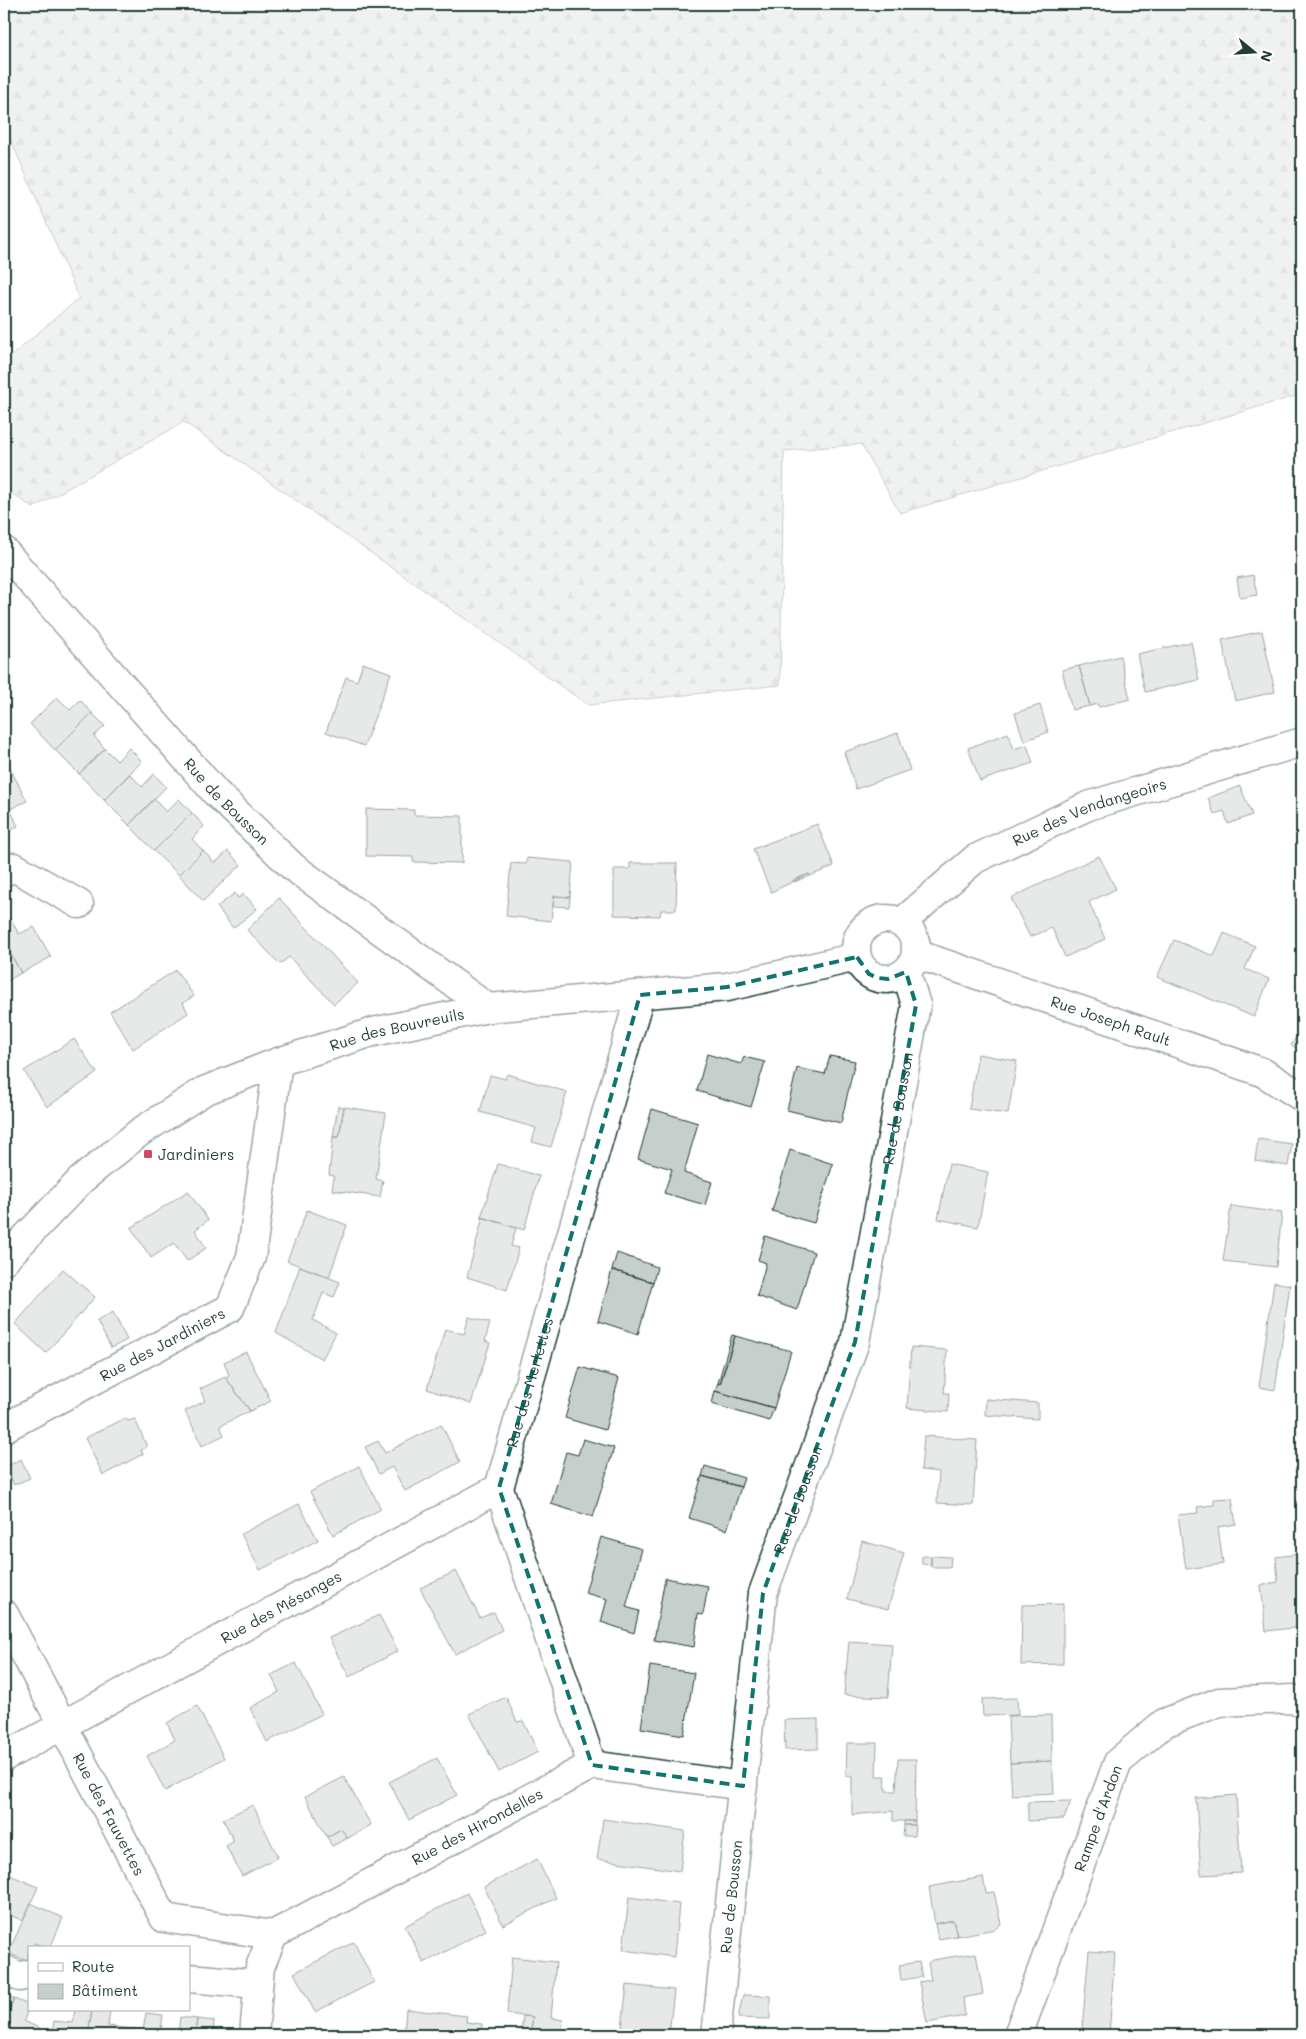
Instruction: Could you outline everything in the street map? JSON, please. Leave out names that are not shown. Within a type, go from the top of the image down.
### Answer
[{"type":"street","name":"Rue de Bousson","points":[[4,551],[14,581],[216,793],[293,867],[488,1008]]},
{"type":"street","name":"Rue des Vendangeoirs","points":[[900,923],[975,859],[1088,806],[1302,742]]},
{"type":"street","points":[[4,872],[14,866],[79,904]]},
{"type":"street","points":[[881,919],[900,923],[914,936],[911,963],[888,979],[878,978],[869,974],[857,957],[858,938],[872,923],[881,919]]},
{"type":"street","name":"Rue des Bouvreuils","points":[[4,1260],[81,1180],[140,1132],[204,1091],[278,1062],[373,1032],[488,1008],[727,987],[857,957]]},
{"type":"street","name":"Rue de Bousson","points":[[716,2035],[763,1592],[855,1342],[916,1005],[911,963]]},
{"type":"street","name":"Rue Joseph Rault","points":[[911,963],[1262,1072],[1302,1097]]},
{"type":"street","name":"Rue des Merlettes","points":[[499,1488],[640,995]]},
{"type":"street","name":"Rue des Jardiniers","points":[[4,1428],[230,1308],[251,1257],[278,1062]]},
{"type":"street","points":[[499,1488],[592,1766],[743,1786]]},
{"type":"street","name":"Rue des Mésanges","points":[[4,1757],[499,1488]]},
{"type":"street","name":"Rue des Fauvettes","points":[[4,1614],[164,1918],[273,1935]]},
{"type":"street","name":"Rampe d'Ardon","points":[[1018,2035],[1118,1762],[1164,1723],[1219,1702],[1293,1699],[1302,1702]]},
{"type":"street","name":"Rue des Hirondelles","points":[[273,1935],[592,1766]]},
{"type":"street","points":[[254,2035],[260,1967],[273,1935]]},
{"type":"street","points":[[4,1969],[20,1977],[28,1974]]},
{"type":"street","points":[[190,1978],[258,1984]]},
{"type":"highlighted area","points":[[857,957],[869,974],[878,978],[888,979],[906,972],[916,1005],[855,1342],[763,1593],[743,1786],[592,1765],[499,1488],[640,995],[727,987]]},
{"type":"green space","points":[[4,4],[1302,4],[1302,394],[900,513],[861,444],[784,451],[780,685],[588,705],[184,422],[33,508],[4,488],[4,362],[79,298],[4,124]]},
{"type":"building","points":[[1253,575],[1257,595],[1240,598],[1237,578]]},
{"type":"building","points":[[1262,631],[1275,692],[1235,701],[1222,640]]},
{"type":"building","points":[[1191,642],[1199,680],[1145,692],[1137,654]]},
{"type":"building","points":[[1120,656],[1130,699],[1099,707],[1097,704],[1090,706],[1079,666]]},
{"type":"building","points":[[363,663],[391,673],[364,746],[326,732],[346,677],[357,681]]},
{"type":"building","points":[[1079,666],[1090,706],[1072,710],[1062,670]]},
{"type":"building","points":[[57,697],[70,710],[80,700],[92,713],[55,750],[30,724]]},
{"type":"building","points":[[1040,705],[1048,732],[1024,741],[1015,713]]},
{"type":"building","points":[[92,713],[105,726],[94,736],[105,749],[79,774],[55,750]]},
{"type":"building","points":[[898,733],[910,770],[856,789],[844,752]]},
{"type":"building","points":[[1008,733],[1014,749],[1027,745],[1033,763],[980,781],[968,748]]},
{"type":"building","points":[[129,748],[142,761],[104,800],[79,774],[105,749],[117,761]]},
{"type":"building","points":[[10,768],[27,801],[10,809],[18,826],[4,834],[4,772]]},
{"type":"building","points":[[130,774],[142,787],[154,774],[166,787],[129,825],[104,800]]},
{"type":"building","points":[[1240,786],[1252,815],[1228,824],[1224,811],[1214,814],[1208,798]]},
{"type":"building","points":[[154,799],[166,812],[179,799],[192,813],[154,851],[129,825]]},
{"type":"building","points":[[366,809],[414,810],[414,815],[462,816],[462,863],[413,862],[413,857],[366,856]]},
{"type":"building","points":[[192,813],[204,826],[192,839],[203,851],[179,875],[154,851]]},
{"type":"building","points":[[817,824],[834,866],[810,876],[809,874],[771,892],[753,849]]},
{"type":"building","points":[[203,851],[215,863],[228,851],[241,865],[203,901],[179,875]]},
{"type":"building","points":[[1099,856],[1116,889],[1089,902],[1105,939],[1065,957],[1052,928],[1030,937],[1011,898]]},
{"type":"building","points":[[527,858],[573,862],[570,897],[554,896],[551,921],[506,916],[511,863],[526,864]]},
{"type":"building","points":[[630,863],[677,863],[676,910],[661,910],[660,916],[614,915],[614,869],[630,869]]},
{"type":"building","points":[[809,874],[810,876],[794,882],[793,880]]},
{"type":"building","points":[[235,893],[238,898],[244,894],[257,909],[233,928],[217,907]]},
{"type":"building","points":[[554,896],[570,897],[569,907],[553,906]]},
{"type":"building","points":[[279,898],[358,983],[334,1004],[289,957],[280,964],[247,930]]},
{"type":"building","points":[[10,918],[19,934],[34,927],[51,957],[21,973],[4,941],[4,922]]},
{"type":"building","points":[[1224,933],[1255,946],[1245,969],[1269,979],[1254,1017],[1157,977],[1174,940],[1214,956]]},
{"type":"building","points":[[4,942],[21,973],[4,983]]},
{"type":"building","points":[[176,970],[194,996],[183,1003],[188,1013],[133,1049],[110,1012]]},
{"type":"building","points":[[1302,1028],[1302,1052],[1291,1045]]},
{"type":"building","points":[[74,1039],[97,1073],[47,1107],[24,1071]]},
{"type":"building","points":[[707,1054],[741,1064],[744,1057],[765,1062],[751,1107],[697,1091]]},
{"type":"building","points":[[978,1054],[1017,1061],[1008,1114],[969,1109]]},
{"type":"building","points":[[830,1056],[855,1061],[841,1123],[787,1110],[797,1068],[825,1074]]},
{"type":"building","points":[[507,1074],[567,1092],[551,1147],[532,1142],[536,1128],[480,1112],[490,1075],[505,1079]]},
{"type":"building","points":[[338,1106],[344,1107],[339,1137],[333,1137]]},
{"type":"building","points":[[344,1107],[386,1113],[376,1179],[383,1181],[380,1197],[332,1190],[334,1176],[329,1175],[333,1137],[339,1137]]},
{"type":"building","points":[[652,1109],[698,1123],[684,1173],[712,1182],[705,1205],[664,1193],[672,1169],[638,1159]]},
{"type":"building","points":[[1258,1139],[1292,1144],[1288,1166],[1255,1161]]},
{"type":"building","points":[[790,1150],[833,1164],[814,1223],[772,1211]]},
{"type":"building","points":[[498,1164],[539,1176],[524,1230],[481,1217]]},
{"type":"building","points":[[949,1164],[988,1172],[978,1227],[938,1219]]},
{"type":"building","points":[[188,1191],[208,1220],[195,1230],[206,1248],[187,1261],[174,1243],[151,1258],[131,1228]]},
{"type":"building","points":[[1231,1206],[1282,1213],[1276,1267],[1223,1261]]},
{"type":"building","points":[[307,1210],[347,1225],[329,1277],[287,1261]]},
{"type":"building","points":[[483,1217],[516,1228],[511,1246],[519,1248],[507,1290],[467,1277]]},
{"type":"building","points":[[765,1236],[814,1252],[797,1310],[757,1296],[766,1263],[758,1260]]},
{"type":"building","points":[[617,1253],[657,1267],[653,1282],[612,1270]]},
{"type":"building","points":[[300,1266],[340,1282],[334,1297],[323,1293],[313,1320],[336,1333],[322,1359],[276,1333]]},
{"type":"building","points":[[63,1269],[95,1297],[46,1353],[15,1324]]},
{"type":"building","points":[[612,1270],[653,1282],[638,1334],[598,1321]]},
{"type":"building","points":[[1274,1282],[1290,1285],[1275,1390],[1259,1387]]},
{"type":"building","points":[[113,1312],[127,1340],[111,1348],[97,1321]]},
{"type":"building","points":[[469,1317],[490,1323],[485,1341],[490,1343],[471,1404],[427,1389],[445,1329],[464,1334]]},
{"type":"building","points":[[732,1335],[735,1336],[720,1384],[718,1383]]},
{"type":"building","points":[[735,1336],[791,1351],[774,1408],[715,1391],[718,1383],[720,1384]]},
{"type":"building","points":[[911,1347],[947,1350],[944,1393],[949,1393],[948,1412],[907,1408]]},
{"type":"building","points":[[246,1352],[271,1401],[250,1411],[225,1377],[229,1375],[224,1362]]},
{"type":"building","points":[[580,1367],[619,1378],[605,1430],[565,1418]]},
{"type":"building","points":[[225,1377],[250,1411],[220,1426],[224,1435],[202,1446],[185,1411],[205,1401],[200,1389]]},
{"type":"building","points":[[715,1391],[774,1408],[769,1421],[712,1404]]},
{"type":"building","points":[[986,1399],[1038,1403],[1038,1419],[985,1415]]},
{"type":"building","points":[[126,1418],[128,1421],[135,1419],[147,1447],[141,1450],[143,1454],[103,1475],[85,1438]]},
{"type":"building","points":[[441,1424],[460,1462],[405,1491],[392,1467],[379,1474],[365,1447],[378,1441],[385,1453]]},
{"type":"building","points":[[924,1436],[977,1440],[973,1505],[937,1503],[939,1472],[921,1470]]},
{"type":"building","points":[[583,1439],[614,1448],[593,1517],[551,1504],[566,1452],[578,1455]]},
{"type":"building","points":[[21,1459],[30,1478],[14,1485],[6,1467]]},
{"type":"building","points":[[359,1466],[381,1509],[333,1535],[310,1492]]},
{"type":"building","points":[[705,1466],[744,1478],[741,1487],[702,1476]]},
{"type":"building","points":[[702,1476],[741,1487],[727,1530],[689,1518]]},
{"type":"building","points":[[1232,1498],[1236,1524],[1218,1527],[1223,1564],[1186,1569],[1178,1515],[1198,1513],[1197,1507],[1214,1505],[1214,1499]]},
{"type":"building","points":[[299,1504],[318,1540],[260,1570],[241,1534]]},
{"type":"building","points":[[601,1537],[642,1549],[626,1607],[639,1611],[634,1633],[601,1622],[607,1599],[585,1593]]},
{"type":"building","points":[[862,1541],[904,1553],[888,1609],[847,1599]]},
{"type":"building","points":[[1299,1554],[1302,1588],[1302,1627],[1266,1631],[1261,1585],[1278,1582],[1276,1557]]},
{"type":"building","points":[[922,1556],[931,1556],[931,1565],[922,1564]]},
{"type":"building","points":[[931,1556],[951,1557],[950,1567],[931,1567]]},
{"type":"building","points":[[456,1571],[480,1618],[494,1612],[502,1630],[455,1654],[420,1588]]},
{"type":"building","points":[[665,1578],[708,1586],[703,1615],[698,1614],[694,1647],[654,1640]]},
{"type":"building","points":[[1063,1604],[1063,1664],[1021,1665],[1022,1605]]},
{"type":"building","points":[[379,1615],[398,1651],[349,1677],[329,1638]]},
{"type":"building","points":[[849,1641],[892,1644],[888,1697],[844,1695]]},
{"type":"building","points":[[296,1663],[322,1714],[267,1742],[250,1708],[279,1692],[271,1675]]},
{"type":"building","points":[[650,1666],[694,1673],[684,1735],[641,1728]]},
{"type":"building","points":[[506,1697],[517,1722],[523,1721],[538,1752],[499,1772],[469,1714]]},
{"type":"building","points":[[1017,1698],[1018,1715],[983,1716],[982,1699]]},
{"type":"building","points":[[197,1706],[224,1758],[165,1791],[147,1756],[175,1740],[167,1723]]},
{"type":"building","points":[[1051,1715],[1052,1761],[1010,1763],[1008,1716]]},
{"type":"building","points":[[818,1719],[818,1749],[785,1750],[784,1720]]},
{"type":"building","points":[[847,1743],[877,1743],[876,1776],[885,1776],[886,1791],[896,1791],[898,1759],[916,1759],[915,1821],[893,1821],[893,1811],[852,1815],[852,1777],[846,1776]]},
{"type":"building","points":[[437,1758],[457,1795],[409,1820],[389,1782]]},
{"type":"building","points":[[1052,1761],[1054,1793],[1012,1795],[1010,1763]]},
{"type":"building","points":[[344,1777],[371,1825],[348,1838],[341,1829],[327,1837],[305,1797]]},
{"type":"building","points":[[1236,1795],[1241,1873],[1201,1875],[1196,1798]]},
{"type":"building","points":[[1071,1801],[1064,1819],[1028,1821],[1028,1802]]},
{"type":"building","points":[[253,1805],[278,1857],[242,1876],[226,1846],[234,1841],[223,1819]]},
{"type":"building","points":[[603,1819],[685,1831],[680,1871],[597,1859]]},
{"type":"building","points":[[904,1821],[915,1821],[915,1825],[904,1825]]},
{"type":"building","points":[[904,1825],[915,1825],[914,1836],[903,1836]]},
{"type":"building","points":[[341,1829],[348,1838],[332,1846],[327,1837]]},
{"type":"building","points":[[537,1859],[556,1898],[503,1925],[484,1887]]},
{"type":"building","points":[[5,1873],[38,1887],[23,1921],[6,1913],[4,1918]]},
{"type":"building","points":[[983,1877],[986,1893],[994,1892],[1001,1924],[995,1929],[957,1936],[953,1920],[935,1924],[929,1887]]},
{"type":"building","points":[[467,1893],[486,1930],[424,1963],[405,1926]]},
{"type":"building","points":[[629,1897],[679,1904],[674,1957],[623,1950]]},
{"type":"building","points":[[31,1903],[63,1918],[51,1946],[34,1943],[33,1946],[28,1946],[27,1961],[8,1953]]},
{"type":"building","points":[[953,1920],[957,1936],[938,1939],[935,1924]]},
{"type":"building","points":[[354,1942],[374,1982],[315,2012],[294,1973]]},
{"type":"building","points":[[1089,1951],[1115,1953],[1109,2035],[1091,2035],[1091,2030],[1082,2029]]},
{"type":"building","points":[[976,1953],[983,1994],[963,1998],[965,2016],[927,2023],[919,1982],[931,1980],[928,1963],[932,1960]]},
{"type":"building","points":[[512,1957],[556,1962],[551,2018],[563,2020],[561,2035],[530,2035],[533,2017],[507,2014]]},
{"type":"building","points":[[919,1962],[922,1977],[901,1980],[899,1965]]},
{"type":"building","points":[[627,1985],[674,1990],[669,2035],[621,2035]]},
{"type":"building","points":[[4,1994],[14,1999],[4,2024]]},
{"type":"building","points":[[743,1995],[770,1996],[770,2019],[738,2018]]},
{"type":"building","points":[[14,1999],[28,2005],[24,2021],[41,2029],[38,2035],[4,2035],[4,2024]]},
{"type":"building","points":[[406,2009],[467,2016],[466,2022],[482,2024],[481,2035],[404,2035]]},
{"type":"building","points":[[75,2012],[92,2012],[88,2035],[52,2035],[54,2021],[73,2023]]},
{"type":"building","points":[[92,2012],[110,2012],[108,2026],[125,2028],[125,2035],[88,2035]]},
{"type":"building","points":[[146,2013],[163,2015],[160,2035],[125,2035],[125,2028],[143,2030]]},
{"type":"building","points":[[523,2016],[533,2017],[530,2035],[521,2035]]},
{"type":"building","points":[[180,2017],[197,2019],[195,2035],[160,2035],[160,2032],[178,2034]]},
{"type":"building","points":[[197,2019],[214,2021],[213,2035],[195,2035]]},
{"type":"place","name":"Jardiniers","points":[[148,1154]]}]
